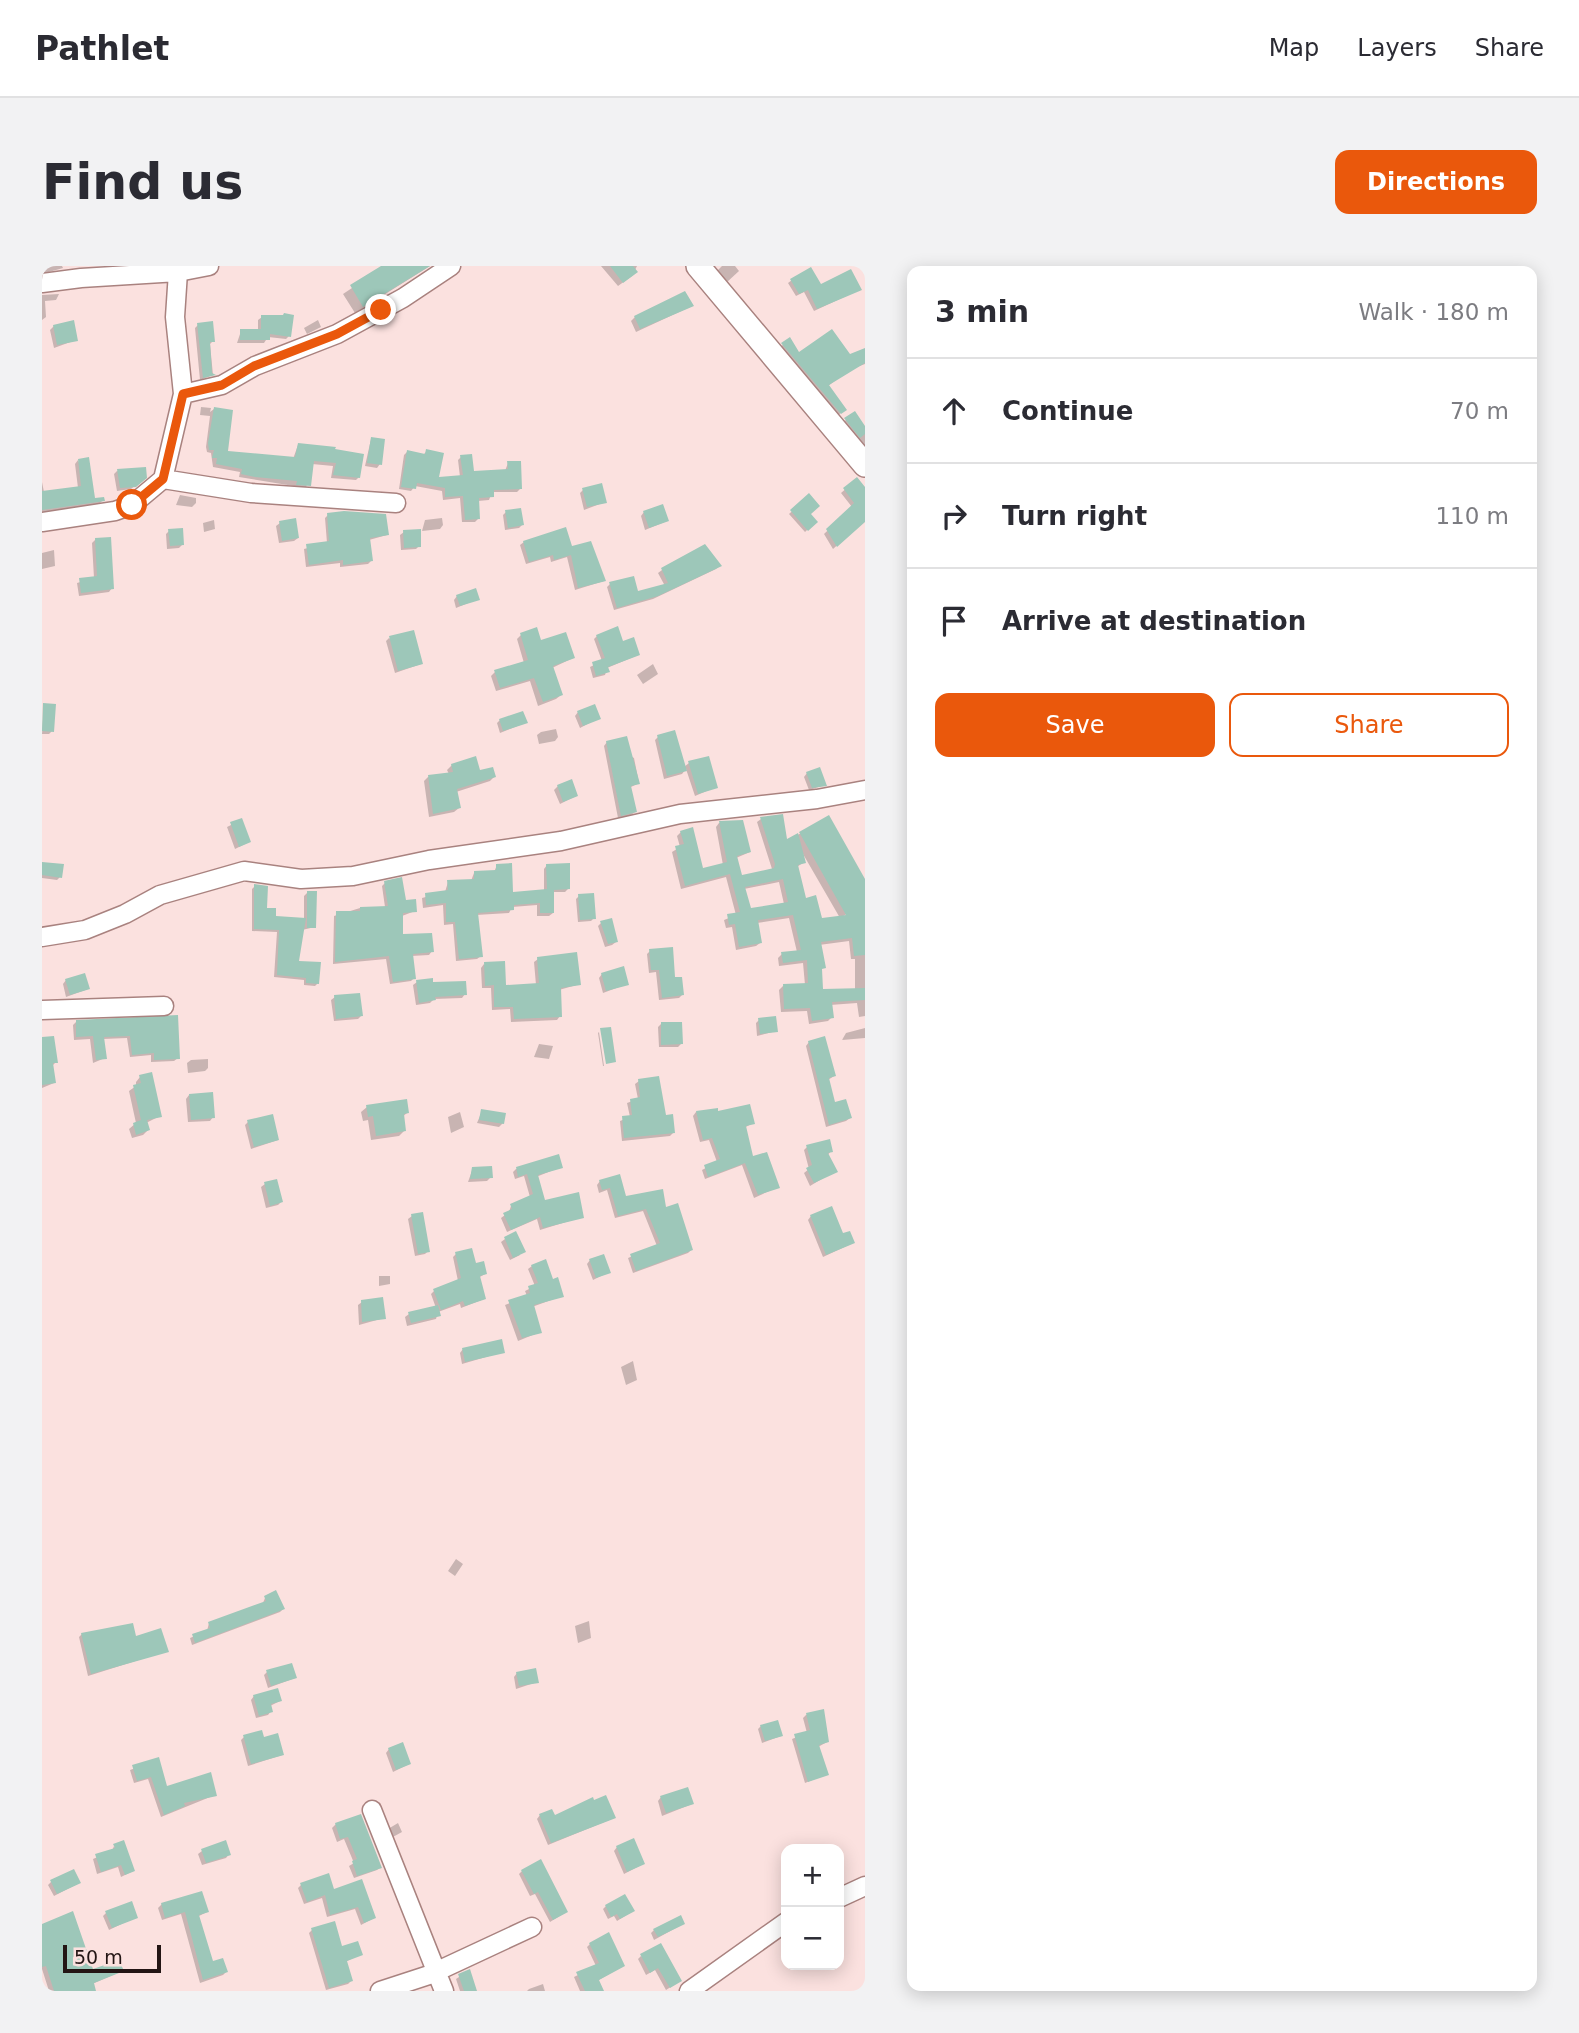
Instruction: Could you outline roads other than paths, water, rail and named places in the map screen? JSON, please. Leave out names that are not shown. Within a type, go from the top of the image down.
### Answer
[{"type":"main road","points":[[698,266],[865,465]]},
{"type":"street","points":[[42,283],[178,272],[209,266]]},
{"type":"street","points":[[183,394],[222,385],[254,366],[337,334],[403,298],[451,266]]},
{"type":"street","points":[[42,522],[115,511],[132,505],[163,479],[183,394],[174,317],[178,272]]},
{"type":"street","points":[[163,479],[251,493],[396,503]]},
{"type":"street","points":[[42,937],[85,930],[125,914],[160,895],[244,871],[301,879],[353,876],[429,860],[561,841],[680,814],[865,790]]},
{"type":"street","points":[[42,1010],[164,1006]]},
{"type":"street","points":[[372,1810],[439,1971],[444,1991]]},
{"type":"street","points":[[844,1896],[865,1886]]},
{"type":"street","points":[[690,1991],[781,1926]]},
{"type":"street","points":[[380,1991],[439,1971],[532,1927]]}]
